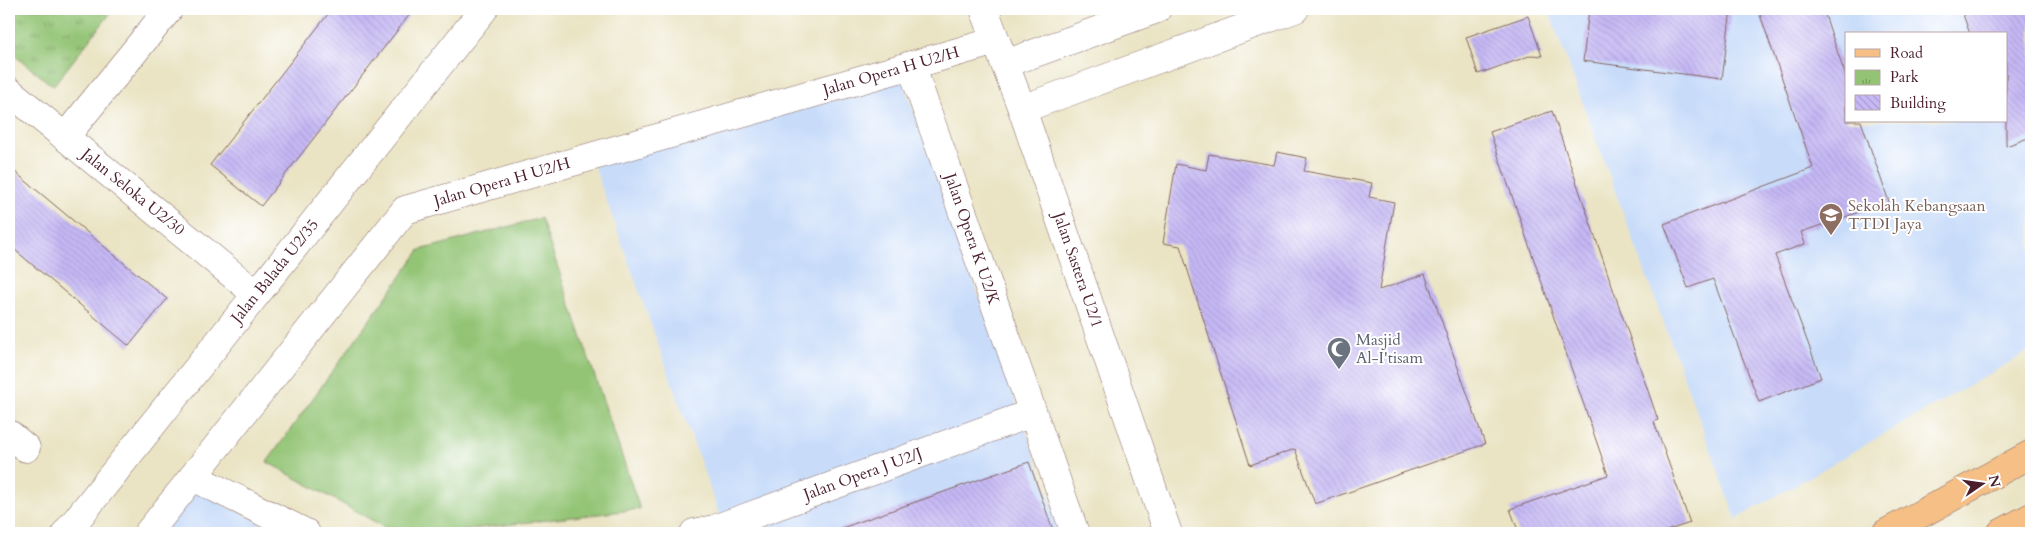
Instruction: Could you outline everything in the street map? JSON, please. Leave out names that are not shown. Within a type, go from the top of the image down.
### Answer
[{"type":"main road","points":[[1886,533],[2031,454]]},
{"type":"main road","points":[[2001,533],[2031,517]]},
{"type":"street","points":[[65,137],[169,9]]},
{"type":"street","name":"Jalan Balada U2/35","points":[[66,533],[484,9]]},
{"type":"street","name":"Jalan Sastera U2/1","points":[[984,9],[1022,109],[1168,533]]},
{"type":"street","name":"Jalan Opera H U2/H","points":[[148,533],[404,210],[911,65],[1001,52],[1157,9]]},
{"type":"street","points":[[1022,109],[1295,9]]},
{"type":"street","name":"Jalan Opera K U2/K","points":[[911,65],[1075,533]]},
{"type":"street","name":"Jalan Seloka U2/30","points":[[9,91],[256,294]]},
{"type":"street","name":"Jalan Opera J U2/J","points":[[694,533],[714,528],[1032,413]]},
{"type":"street","points":[[193,477],[306,533]]},
{"type":"shaded area","name":"Sekolah Kebangsaan TTDI Jaya","points":[[1548,9],[2031,9],[2031,350],[1736,519]]},
{"type":"shaded area","points":[[903,81],[1062,533],[726,533],[594,166]]},
{"type":"shaded area","points":[[195,491],[283,533],[162,533]]},
{"type":"green space","points":[[9,9],[114,9],[53,86],[9,51]]},
{"type":"green space","points":[[541,218],[640,509],[438,533],[395,533],[267,462],[420,250]]},
{"type":"building","points":[[332,9],[414,9],[261,206],[210,165]]},
{"type":"building","points":[[1589,9],[1731,9],[1722,79],[1583,61]]},
{"type":"building","points":[[1758,9],[1823,9],[1845,74],[1845,122],[1861,122],[1889,202],[1801,232],[1805,244],[1775,255],[1821,378],[1759,402],[1713,279],[1688,288],[1664,224],[1813,168]]},
{"type":"building","points":[[1961,9],[2031,9],[2031,137],[2006,146],[2006,122],[2008,122],[2008,32],[1969,32]]},
{"type":"building","points":[[1528,16],[1542,56],[1532,55],[1478,74],[1466,37]]},
{"type":"building","points":[[1552,111],[1658,420],[1654,422],[1690,523],[1660,533],[1519,533],[1510,509],[1608,475],[1490,132]]},
{"type":"building","name":"Masjid Al-I'tisam","points":[[1277,152],[1307,158],[1304,171],[1372,183],[1369,197],[1394,202],[1379,290],[1425,274],[1485,444],[1315,504],[1295,449],[1250,465],[1180,246],[1163,243],[1176,164],[1206,170],[1209,154],[1274,165]]},
{"type":"building","points":[[9,167],[167,299],[129,346],[9,245]]},
{"type":"building","points":[[1029,462],[1054,533],[840,533],[839,529]]},
{"type":"place","name":"Sekolah Kebangsaan TTDI Jaya","points":[[1831,236]]},
{"type":"place","name":"Masjid Al-I'tisam","points":[[1339,370]]}]
